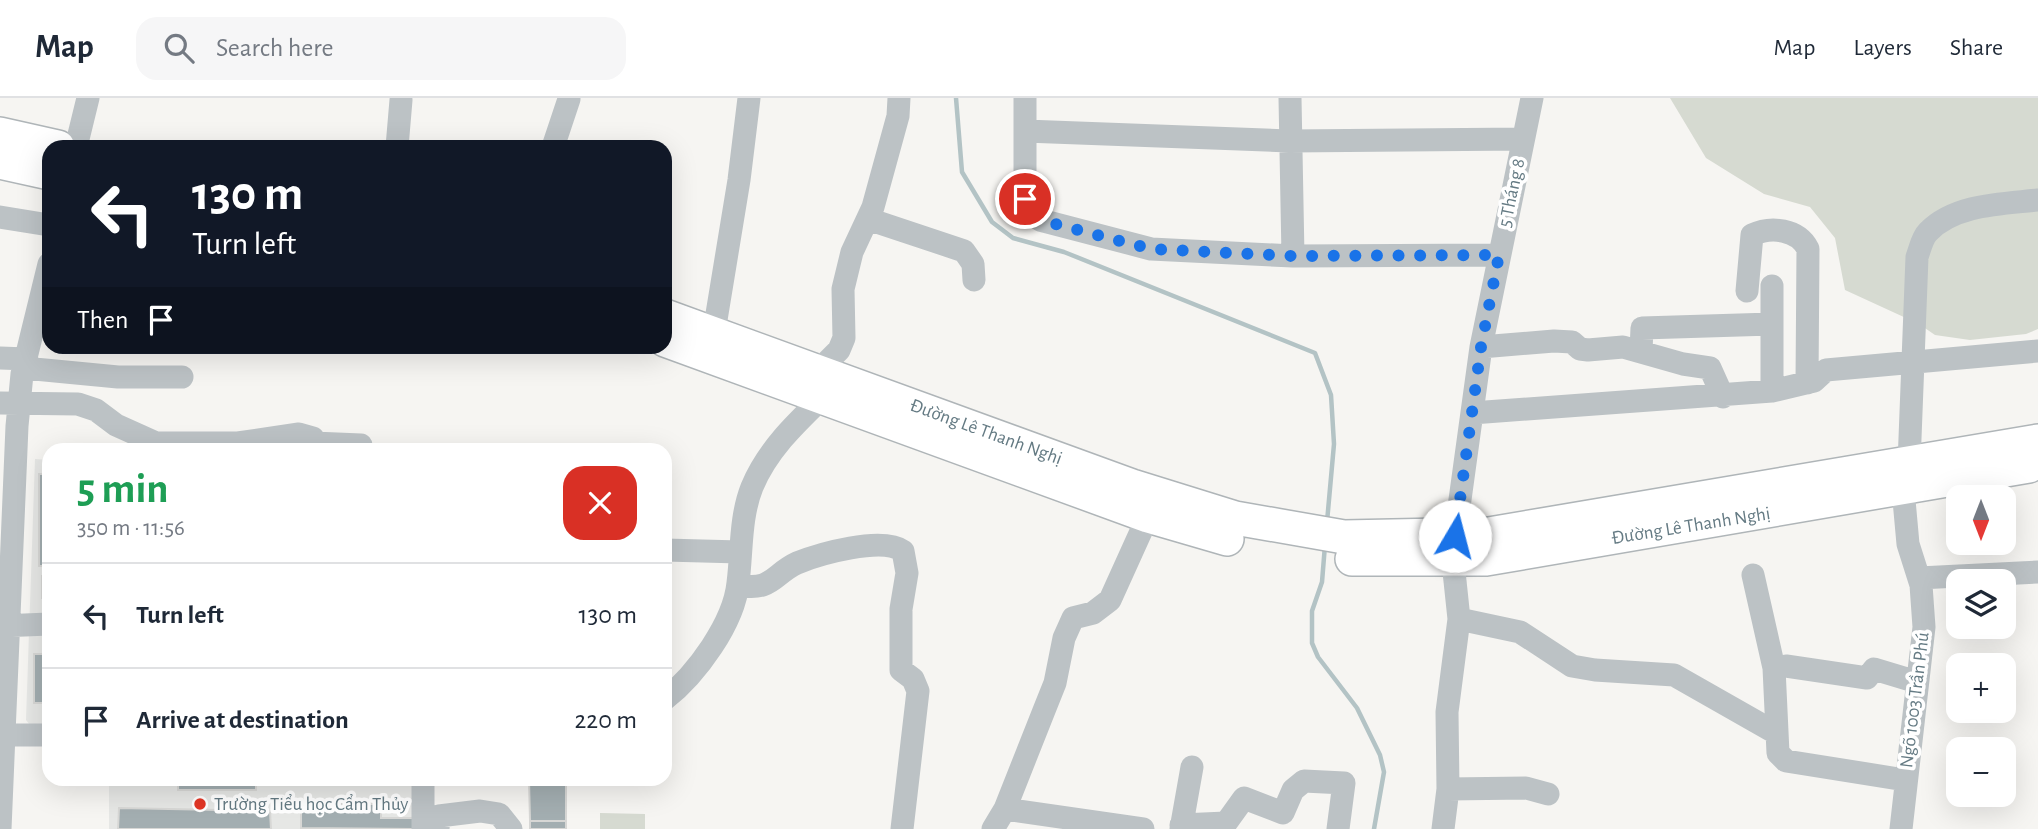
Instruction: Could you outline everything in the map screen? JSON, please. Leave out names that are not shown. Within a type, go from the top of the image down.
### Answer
[{"type":"highway","points":[[0,134],[42,143]]},
{"type":"highway","points":[[0,162],[42,171]]},
{"type":"highway","name":"Đường Lê Thanh Nghị","points":[[672,318],[713,332],[820,384]]},
{"type":"highway","name":"Đường Lê Thanh Nghị","points":[[672,342],[820,384],[1013,454],[1148,516],[1234,542],[1310,544],[1343,548],[1454,549],[1486,559],[1719,509],[1906,477],[2038,464]]},
{"type":"highway","name":"Đường Lê Thanh Nghị","points":[[1906,477],[2038,441]]},
{"type":"highway","name":"Đường Lê Thanh Nghị","points":[[1013,454],[1132,486],[1310,544]]},
{"type":"street","points":[[78,140],[88,98]]},
{"type":"street","points":[[713,332],[739,180],[749,98]]},
{"type":"street","points":[[672,693],[684,684],[704,659],[732,606],[738,585],[740,552],[752,488],[777,443],[820,384],[844,338],[843,289],[852,253],[868,219],[898,116],[900,98]]},
{"type":"street","points":[[1025,98],[1025,199],[1031,212],[1040,220],[1151,249],[1293,256],[1499,255]]},
{"type":"street","points":[[1290,98],[1293,256]]},
{"type":"street","name":"5 Tháng 8","points":[[1443,829],[1448,789],[1447,712],[1459,619],[1454,549],[1481,347],[1532,98]]},
{"type":"street","points":[[555,140],[569,99]]},
{"type":"street","points":[[398,140],[401,100]]},
{"type":"street","points":[[1025,131],[1289,141],[1523,139]]},
{"type":"street","name":"Ngõ 1003 Trần Phú","points":[[1901,829],[1924,627],[1919,578],[1908,544],[1906,477],[1917,257],[1926,233],[1944,221],[1980,207],[2038,200]]},
{"type":"street","points":[[0,217],[42,224]]},
{"type":"street","points":[[868,219],[964,251],[973,264],[974,280]]},
{"type":"street","points":[[1747,291],[1752,235],[1773,230],[1792,233],[1804,241],[1808,249],[1807,383]]},
{"type":"street","points":[[1772,286],[1772,391]]},
{"type":"street","points":[[0,829],[10,403],[25,363],[42,293]]},
{"type":"street","points":[[1641,351],[1642,328],[1772,324]]},
{"type":"street","points":[[1481,347],[1554,341],[1572,342],[1580,349],[1623,347],[1683,364],[1710,368],[1723,397]]},
{"type":"street","points":[[1472,413],[1723,397],[1772,391],[1807,383],[1826,370],[2038,351]]},
{"type":"street","points":[[0,358],[118,377],[183,377]]},
{"type":"street","points":[[10,403],[78,404],[96,410],[116,425],[156,443],[238,443],[299,434],[310,435],[311,443]]},
{"type":"street","points":[[1143,829],[999,819],[1055,683],[1064,638],[1073,618],[1093,613],[1110,600],[1148,516]]},
{"type":"street","points":[[738,585],[771,583],[793,565],[825,552],[876,546],[896,546],[903,551],[907,573],[901,609],[901,670],[913,679],[918,691],[902,829]]},
{"type":"street","points":[[672,550],[740,552]]},
{"type":"street","points":[[1919,578],[2038,572]]},
{"type":"street","points":[[1753,575],[1774,668],[1778,753],[1786,761],[1905,780]]},
{"type":"street","points":[[1459,619],[1520,632],[1572,666],[1674,675],[1776,733]]},
{"type":"street","points":[[4,627],[42,624]]},
{"type":"street","points":[[1774,668],[1786,666],[1867,678],[1874,668],[1917,682]]},
{"type":"street","points":[[3,736],[42,735]]},
{"type":"street","points":[[1192,767],[1181,827],[1226,823],[1244,798],[1283,813],[1293,790],[1304,781],[1344,783],[1338,829]]},
{"type":"street","points":[[423,786],[423,829]]},
{"type":"street","points":[[1448,789],[1526,788],[1548,794]]},
{"type":"street","points":[[438,829],[439,816],[480,811],[499,814],[511,829]]},
{"type":"shaded area","points":[[1670,98],[2038,98],[2038,329],[2026,334],[1970,340],[1935,335],[1919,324],[1845,290],[1835,238],[1810,207],[1764,194],[1706,158]]},
{"type":"shaded area","points":[[35,459],[42,460],[42,728],[33,729],[26,720]]},
{"type":"shaded area","points":[[109,786],[418,786],[418,829],[109,829]]},
{"type":"shaded area","points":[[600,813],[645,814],[645,829],[600,829]]},
{"type":"building","points":[[39,474],[42,474],[42,566],[39,566]]},
{"type":"building","points":[[34,654],[42,654],[42,703],[34,703]]},
{"type":"building","points":[[178,786],[256,786],[256,790],[178,790]]},
{"type":"building","points":[[529,786],[566,786],[566,821],[530,821]]},
{"type":"building","points":[[301,804],[381,804],[381,818],[413,818],[413,829],[301,828]]},
{"type":"building","points":[[119,808],[270,811],[271,829],[118,829]]},
{"type":"building","points":[[530,821],[566,821],[566,829],[530,829]]},
{"type":"waterway","points":[[956,98],[962,172],[992,222],[1013,238],[1064,252],[1315,353],[1331,395],[1334,444],[1327,522]]},
{"type":"waterway","points":[[1325,545],[1322,582],[1312,611],[1312,643],[1318,657],[1357,708],[1380,755],[1384,772],[1374,829]]},
{"type":"place","name":"Trường Tiểu học Cẩm Thủy","points":[[200,804]]},
{"type":"route","points":[[1025,199],[1031,212],[1040,220],[1151,249],[1293,256],[1499,255],[1481,347],[1455,536]]}]
